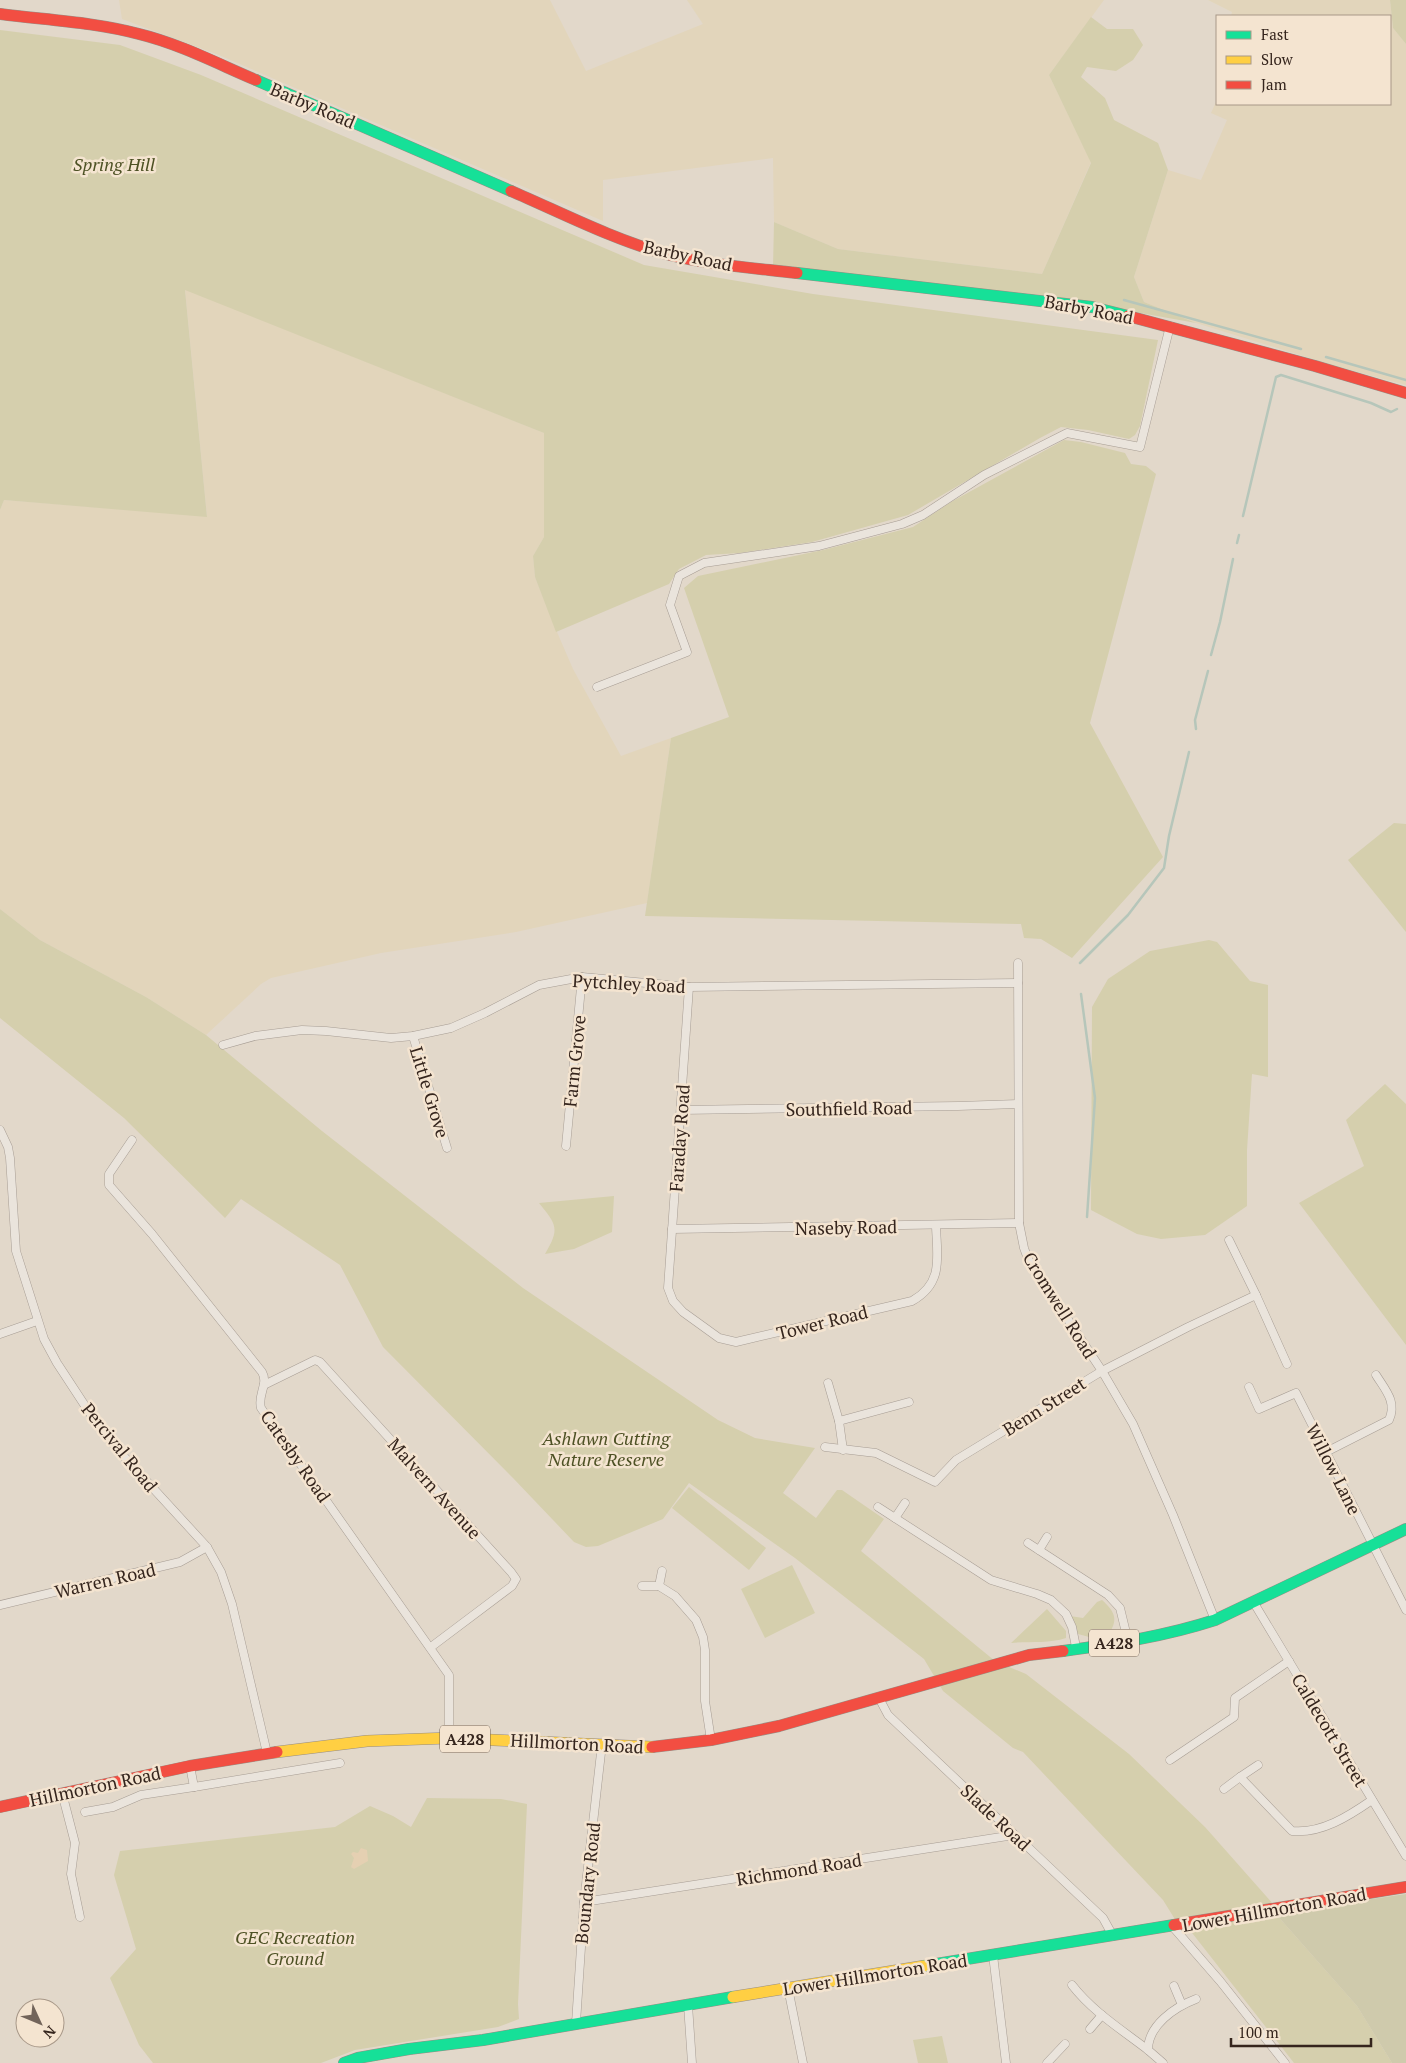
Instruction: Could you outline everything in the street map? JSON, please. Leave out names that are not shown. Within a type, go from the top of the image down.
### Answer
[{"type":"main road","name":"Barby Road","points":[[0,14],[112,28],[142,34],[181,48],[626,241],[667,254],[717,264],[1077,305],[1170,326],[1406,393]]},
{"type":"main road","name":"A428","points":[[1076,1647],[1128,1641],[1187,1629],[1215,1620],[1406,1529]]},
{"type":"main road","name":"Hillmorton Road","points":[[0,1807],[190,1766],[267,1753],[367,1741],[450,1738],[602,1743],[660,1747],[711,1740],[779,1726],[1011,1660],[1076,1647]]},
{"type":"main road","name":"Lower Hillmorton Road","points":[[344,2063],[358,2058],[409,2049],[482,2040],[1406,1887]]},
{"type":"street","points":[[597,687],[687,652],[670,604],[679,576],[704,563],[819,546],[902,524],[923,516],[984,475],[1067,433],[1140,447],[1170,326]]},
{"type":"street","name":"Cromwell Road","points":[[1018,963],[1019,1223],[1024,1248],[1028,1258],[1102,1370],[1134,1427],[1188,1551],[1215,1620]]},
{"type":"street","name":"Pytchley Road","points":[[224,1045],[255,1036],[302,1030],[391,1038],[413,1036],[451,1028],[485,1014],[538,985],[582,977],[689,987],[1018,983]]},
{"type":"street","name":"Farm Grove","points":[[566,1146],[582,977]]},
{"type":"street","name":"Faraday Road","points":[[668,1288],[689,987]]},
{"type":"street","name":"Little Grove","points":[[413,1036],[447,1148]]},
{"type":"street","name":"Southfield Road","points":[[681,1110],[1018,1104]]},
{"type":"street","name":"Percival Road","points":[[0,1130],[8,1146],[10,1158],[16,1251],[37,1321],[57,1363],[95,1420],[130,1464],[207,1547],[221,1572],[232,1604],[267,1753]]},
{"type":"street","name":"Catesby Road","points":[[132,1140],[109,1174],[109,1185],[258,1365],[265,1377],[259,1400],[261,1408],[431,1647],[449,1676],[450,1738]]},
{"type":"street","name":"Naseby Road","points":[[672,1229],[936,1226],[1019,1223]]},
{"type":"street","name":"Tower Road","points":[[668,1288],[677,1306],[719,1338],[726,1341],[748,1340],[912,1300],[924,1294],[930,1287],[937,1270],[936,1226]]},
{"type":"street","points":[[1229,1240],[1287,1364]]},
{"type":"street","name":"Benn Street","points":[[843,1450],[876,1453],[935,1482],[956,1460],[1102,1370],[1256,1295]]},
{"type":"street","points":[[0,1334],[37,1321]]},
{"type":"street","name":"Malvern Avenue","points":[[264,1385],[315,1360],[320,1362],[516,1579],[512,1586],[431,1647]]},
{"type":"street","points":[[1326,1452],[1389,1420],[1393,1410],[1392,1402],[1376,1375]]},
{"type":"street","points":[[825,1447],[843,1450],[839,1421],[828,1383]]},
{"type":"street","name":"Willow Lane","points":[[1249,1387],[1259,1409],[1296,1393],[1406,1610]]},
{"type":"street","points":[[839,1421],[909,1402]]},
{"type":"street","points":[[899,1520],[904,1503]]},
{"type":"street","points":[[878,1508],[991,1580],[1038,1594],[1051,1600],[1066,1614],[1072,1628],[1076,1647]]},
{"type":"street","points":[[899,1520],[908,1514]]},
{"type":"street","points":[[1039,1550],[1047,1537]]},
{"type":"street","points":[[1028,1544],[1108,1596],[1120,1608],[1128,1641]]},
{"type":"street","name":"Warren Road","points":[[0,1605],[180,1562],[207,1547]]},
{"type":"street","points":[[659,1586],[662,1571]]},
{"type":"street","points":[[642,1586],[659,1586],[675,1596],[690,1611],[703,1637],[706,1663],[704,1701],[711,1740]]},
{"type":"street","name":"Caldecott Street","points":[[1254,1603],[1406,1856]]},
{"type":"street","points":[[1170,1760],[1234,1717],[1235,1698],[1290,1661]]},
{"type":"street","name":"Slade Road","points":[[880,1698],[888,1714],[1103,1918],[1113,1936]]},
{"type":"street","name":"Boundary Road","points":[[576,2023],[584,1902],[602,1743]]},
{"type":"street","name":"Hillmorton Road","points":[[85,1812],[113,1807],[142,1795],[194,1788],[340,1762]]},
{"type":"street","points":[[1224,1789],[1258,1765]]},
{"type":"street","points":[[190,1766],[194,1788]]},
{"type":"street","points":[[1240,1777],[1292,1831],[1303,1832],[1319,1829],[1355,1812],[1372,1800]]},
{"type":"street","points":[[62,1793],[76,1843],[71,1874],[80,1917]]},
{"type":"street","name":"Richmond Road","points":[[584,1902],[1014,1835]]},
{"type":"street","points":[[1176,1926],[1285,2063]]},
{"type":"street","points":[[993,1955],[1006,2063]]},
{"type":"street","points":[[1072,1985],[1102,2015],[1163,2063]]},
{"type":"street","points":[[1174,1986],[1182,2005]]},
{"type":"street","points":[[788,1988],[802,2063]]},
{"type":"street","points":[[1148,2050],[1148,2040],[1152,2031],[1182,2005],[1196,1998]]},
{"type":"street","points":[[688,2005],[692,2063]]},
{"type":"street","points":[[1090,2029],[1102,2015]]},
{"type":"street","points":[[1047,2063],[1065,2044]]},
{"type":"shaded area","points":[[119,0],[550,0],[586,71],[703,24],[687,0],[1104,0],[1049,75],[1091,162],[1042,274],[838,249],[774,222],[773,158],[603,180],[603,221],[219,55],[122,19]]},
{"type":"shaded area","points":[[1208,0],[1390,0],[1393,28],[1406,44],[1406,385],[1332,365],[1196,323],[1144,302],[1134,277],[1168,170],[1201,180],[1227,120],[1211,113],[1216,102],[1216,105],[1391,105],[1391,15],[1231,15],[1232,12]]},
{"type":"shaded area","points":[[185,289],[544,433],[544,537],[533,556],[535,577],[557,632],[573,669],[621,756],[671,738],[647,903],[516,932],[381,953],[271,978],[261,984],[206,1035],[146,997],[40,940],[0,909],[0,510],[4,500],[207,516]]},
{"type":"shaded area","points":[[1406,1894],[1406,2063],[1392,2063],[1357,2006],[1275,1913]]},
{"type":"green space","points":[[1390,0],[1406,0],[1406,44],[1393,28]]},
{"type":"green space","points":[[1091,17],[1107,29],[1133,29],[1143,45],[1133,60],[1116,71],[1087,67],[1081,77],[1105,98],[1114,120],[1158,143],[1168,170],[1134,277],[1144,302],[1196,323],[1040,295],[773,268],[774,222],[838,249],[1042,274],[1091,163],[1049,75]]},
{"type":"green space","name":"Spring Hill","points":[[0,30],[120,45],[201,75],[644,265],[813,294],[1158,340],[1140,426],[1135,435],[1129,439],[1088,430],[1061,427],[908,515],[812,542],[740,553],[706,555],[679,569],[669,584],[556,632],[535,577],[533,556],[544,537],[544,433],[185,290],[207,517],[4,500],[0,510]]},
{"type":"green space","points":[[1064,440],[1081,442],[1125,453],[1131,464],[1146,466],[1156,474],[1090,723],[1163,857],[1072,958],[1041,939],[1024,938],[1021,924],[645,916],[671,738],[729,717],[684,588],[698,576],[823,550],[913,527],[951,502]]},
{"type":"green space","points":[[1394,823],[1406,824],[1406,932],[1348,860]]},
{"type":"green space","name":"Ashlawn Cutting Nature Reserve","points":[[0,909],[40,940],[146,997],[206,1035],[322,1131],[523,1288],[718,1420],[755,1438],[815,1448],[783,1493],[816,1518],[837,1490],[842,1490],[884,1519],[861,1551],[995,1661],[1026,1674],[1129,1754],[1205,1827],[1273,1904],[1275,1913],[1357,2006],[1392,2063],[1294,2063],[1189,1929],[1181,1920],[1176,1921],[1163,1900],[1023,1752],[1013,1748],[943,1691],[924,1659],[795,1558],[689,1483],[663,1519],[598,1546],[586,1547],[574,1542],[383,1347],[340,1265],[241,1199],[225,1218],[124,1118],[0,1018]]},
{"type":"green space","points":[[1209,940],[1217,942],[1250,981],[1268,985],[1268,1077],[1252,1074],[1247,1150],[1247,1206],[1205,1235],[1161,1239],[1137,1234],[1091,1210],[1092,1007],[1108,979],[1150,951]]},
{"type":"green space","points":[[1385,1084],[1406,1104],[1406,1345],[1299,1203],[1364,1166],[1346,1120]]},
{"type":"green space","points":[[614,1196],[612,1232],[574,1249],[545,1254],[553,1239],[554,1227],[550,1217],[539,1203]]},
{"type":"green space","points":[[689,1487],[766,1548],[749,1570],[672,1508]]},
{"type":"green space","points":[[792,1565],[815,1613],[765,1638],[741,1589]]},
{"type":"green space","points":[[1102,1600],[1114,1615],[1113,1627],[1110,1632],[1089,1637],[1078,1634],[1070,1616],[1083,1618],[1097,1602]]},
{"type":"green space","points":[[1047,1609],[1066,1631],[1066,1638],[1046,1642],[1011,1643]]},
{"type":"green space","name":"GEC Recreation Ground","points":[[427,1798],[501,1799],[527,1804],[518,2004],[519,2019],[498,2027],[355,2050],[321,2063],[153,2063],[139,2045],[110,1978],[136,1949],[114,1875],[120,1851],[335,1827],[370,1806],[393,1816],[411,1827]]},
{"type":"green space","points":[[942,2036],[948,2063],[918,2063],[913,2040]]},
{"type":"sand","points":[[361,1848],[367,1850],[368,1861],[354,1869],[351,1867],[354,1858],[351,1854],[353,1852],[358,1853]]},
{"type":"waterway","points":[[1124,300],[1301,349]]},
{"type":"waterway","points":[[1326,357],[1406,380]]},
{"type":"waterway","points":[[1243,516],[1276,377],[1281,375],[1371,403],[1391,412],[1397,409]]},
{"type":"waterway","points":[[1237,543],[1239,535]]},
{"type":"waterway","points":[[1211,655],[1233,559]]},
{"type":"waterway","points":[[1196,729],[1195,720],[1208,671]]},
{"type":"waterway","points":[[1080,963],[1128,915],[1164,868],[1169,836],[1189,752]]},
{"type":"waterway","points":[[1081,994],[1095,1098],[1087,1217]]},
{"type":"traffic: fast","points":[[256,80],[511,191]]},
{"type":"traffic: fast","points":[[797,273],[1092,307],[1128,316]]},
{"type":"traffic: fast","points":[[1063,1651],[1159,1635],[1215,1620],[1406,1529]]},
{"type":"traffic: fast","points":[[924,1966],[1174,1925]]},
{"type":"traffic: fast","points":[[344,2063],[358,2058],[409,2049],[483,2040],[733,1997]]},
{"type":"traffic: slow","points":[[277,1752],[367,1741],[449,1738],[652,1747]]},
{"type":"traffic: slow","points":[[733,1997],[924,1966]]},
{"type":"traffic: jam","points":[[0,14],[87,24],[139,34],[184,49],[256,80]]},
{"type":"traffic: jam","points":[[511,191],[607,233],[666,254],[715,264],[797,273]]},
{"type":"traffic: jam","points":[[1128,316],[1315,366],[1406,393]]},
{"type":"traffic: jam","points":[[652,1747],[711,1740],[779,1726],[1029,1655],[1063,1651]]},
{"type":"traffic: jam","points":[[0,1807],[190,1766],[277,1752]]},
{"type":"traffic: jam","points":[[1174,1925],[1406,1887]]}]
